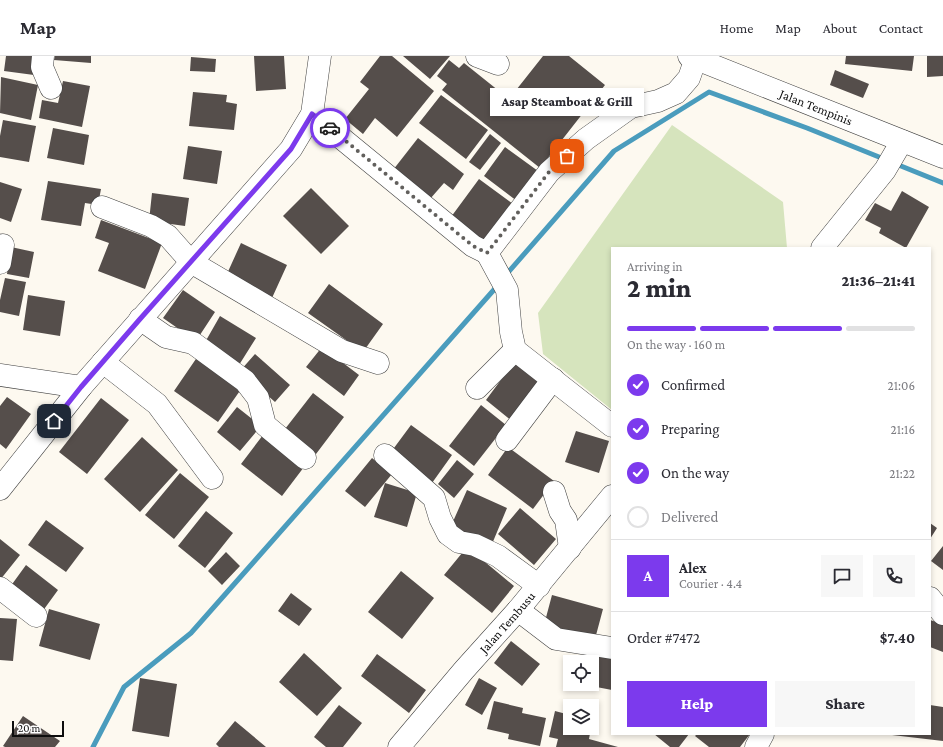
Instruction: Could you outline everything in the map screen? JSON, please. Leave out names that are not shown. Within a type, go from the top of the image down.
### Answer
[{"type":"street","points":[[43,56],[42,66],[51,88]]},
{"type":"street","points":[[0,489],[81,387],[291,149],[312,114],[320,56]]},
{"type":"street","points":[[477,56],[498,64]]},
{"type":"street","points":[[492,261],[549,172],[586,139],[631,108],[658,101],[676,93],[689,78],[692,57]]},
{"type":"street","name":"Jalan Tempinis","points":[[692,57],[894,155],[943,157]]},
{"type":"street","points":[[312,114],[492,261],[507,290],[511,332],[515,350],[611,425]]},
{"type":"street","points":[[823,247],[894,155]]},
{"type":"street","points":[[102,207],[151,226],[168,236],[191,262],[342,351],[378,363]]},
{"type":"street","points":[[140,319],[166,337],[193,343],[245,382],[258,398],[265,425],[305,458]]},
{"type":"street","points":[[477,388],[515,350]]},
{"type":"street","points":[[103,362],[157,404],[212,478]]},
{"type":"street","points":[[0,375],[81,387]]},
{"type":"street","points":[[507,440],[553,379]]},
{"type":"street","points":[[385,455],[434,498],[440,518],[448,534],[459,542],[475,545],[498,556],[539,586]]},
{"type":"street","points":[[554,492],[560,512],[566,520],[570,548]]},
{"type":"street","name":"Jalan Tembusu","points":[[399,747],[464,670],[539,586],[611,497]]},
{"type":"street","points":[[0,588],[36,616]]},
{"type":"street","points":[[931,599],[943,614]]},
{"type":"street","points":[[518,610],[556,639],[611,648]]},
{"type":"street","points":[[756,747],[762,735]]},
{"type":"green space","points":[[672,125],[783,202],[787,247],[611,247],[611,409],[543,354],[538,313]]},
{"type":"building","points":[[6,56],[37,56],[34,75],[4,71]]},
{"type":"building","points":[[55,56],[91,56],[91,63],[54,60]]},
{"type":"building","points":[[254,56],[284,56],[286,89],[256,91]]},
{"type":"building","points":[[380,56],[392,56],[434,91],[397,137],[375,118],[363,134],[345,119],[369,89],[360,82]]},
{"type":"building","points":[[403,56],[450,56],[430,79]]},
{"type":"building","points":[[543,56],[569,56],[605,85],[540,168],[442,90],[447,84],[437,76],[449,60],[459,68],[464,63],[509,99]]},
{"type":"building","points":[[846,56],[914,56],[912,71],[845,64]]},
{"type":"building","points":[[927,56],[943,56],[943,76],[927,77]]},
{"type":"building","points":[[191,57],[216,59],[215,72],[190,71]]},
{"type":"building","points":[[835,70],[869,84],[863,98],[830,85]]},
{"type":"building","points":[[1,77],[38,85],[31,120],[0,113]]},
{"type":"building","points":[[63,81],[90,86],[82,127],[39,118],[42,100],[58,103]]},
{"type":"building","points":[[193,92],[227,95],[226,102],[237,104],[234,130],[189,126]]},
{"type":"building","points":[[441,95],[488,130],[466,159],[419,123]]},
{"type":"building","points":[[3,120],[36,126],[29,162],[0,157],[0,136]]},
{"type":"building","points":[[53,128],[89,135],[84,165],[47,158]]},
{"type":"building","points":[[490,134],[501,143],[480,170],[469,162]]},
{"type":"building","points":[[418,138],[464,174],[453,190],[444,183],[430,199],[393,170]]},
{"type":"building","points":[[188,146],[222,151],[217,184],[183,179]]},
{"type":"building","points":[[505,147],[538,171],[517,201],[484,176]]},
{"type":"building","points":[[479,179],[513,204],[485,242],[451,217]]},
{"type":"building","points":[[48,181],[101,189],[98,205],[85,203],[81,226],[41,220]]},
{"type":"building","points":[[0,182],[22,189],[11,222],[0,218]]},
{"type":"building","points":[[311,188],[349,226],[321,254],[283,216]]},
{"type":"building","points":[[902,191],[929,207],[907,247],[879,233],[881,228],[865,220],[875,203],[891,211]]},
{"type":"building","points":[[152,193],[189,198],[185,226],[149,221]]},
{"type":"building","points":[[101,220],[162,243],[145,289],[98,271],[109,243],[95,238]]},
{"type":"building","points":[[241,243],[287,265],[272,298],[226,276]]},
{"type":"building","points":[[11,247],[34,252],[29,278],[7,274]]},
{"type":"building","points":[[5,278],[26,282],[19,316],[0,312],[0,300]]},
{"type":"building","points":[[329,284],[383,324],[363,352],[308,313]]},
{"type":"building","points":[[183,290],[215,312],[196,341],[163,318]]},
{"type":"building","points":[[28,295],[65,301],[60,336],[23,330]]},
{"type":"building","points":[[220,316],[256,338],[239,365],[204,344]]},
{"type":"building","points":[[322,347],[359,375],[344,396],[306,367]]},
{"type":"building","points":[[200,353],[244,385],[218,422],[174,391]]},
{"type":"building","points":[[255,354],[290,385],[275,402],[240,371]]},
{"type":"building","points":[[515,361],[542,381],[512,421],[486,400]]},
{"type":"building","points":[[313,393],[344,417],[316,454],[285,429]]},
{"type":"building","points":[[7,397],[31,414],[6,449],[0,444],[0,406]]},
{"type":"building","points":[[101,398],[129,420],[87,474],[59,452]]},
{"type":"building","points":[[481,405],[506,425],[474,466],[449,446]]},
{"type":"building","points":[[237,407],[261,426],[240,451],[217,432]]},
{"type":"building","points":[[411,425],[452,455],[432,483],[391,452]]},
{"type":"building","points":[[576,431],[609,441],[599,473],[565,462]]},
{"type":"building","points":[[263,435],[304,467],[282,496],[241,464]]},
{"type":"building","points":[[142,437],[178,470],[140,512],[104,479]]},
{"type":"building","points":[[508,447],[554,481],[533,509],[488,475]]},
{"type":"building","points":[[372,458],[392,474],[365,507],[345,491]]},
{"type":"building","points":[[457,460],[474,474],[454,498],[438,484]]},
{"type":"building","points":[[180,473],[209,497],[174,539],[145,515]]},
{"type":"building","points":[[385,483],[417,493],[407,527],[374,517]]},
{"type":"building","points":[[467,490],[507,508],[492,544],[451,526]]},
{"type":"building","points":[[520,508],[556,539],[534,565],[498,534]]},
{"type":"building","points":[[206,511],[233,533],[205,568],[178,546]]},
{"type":"building","points":[[46,520],[84,548],[66,572],[28,545]]},
{"type":"building","points":[[931,524],[937,528],[931,537]]},
{"type":"building","points":[[0,539],[20,555],[0,580]]},
{"type":"building","points":[[943,546],[943,570],[931,561]]},
{"type":"building","points":[[467,547],[514,586],[492,613],[444,575]]},
{"type":"building","points":[[226,552],[240,566],[222,585],[208,571]]},
{"type":"building","points":[[26,565],[58,590],[42,612],[10,587]]},
{"type":"building","points":[[401,571],[434,598],[402,639],[368,612]]},
{"type":"building","points":[[291,593],[312,609],[299,626],[278,611]]},
{"type":"building","points":[[552,595],[603,609],[595,639],[544,625]]},
{"type":"building","points":[[49,609],[100,624],[90,660],[39,646]]},
{"type":"building","points":[[0,618],[17,619],[13,661],[0,660]]},
{"type":"building","points":[[931,620],[943,624],[943,652],[931,647]]},
{"type":"building","points":[[511,641],[540,664],[522,686],[494,663]]},
{"type":"building","points":[[586,651],[611,656],[611,690],[599,688],[599,655],[585,655]]},
{"type":"building","points":[[304,653],[342,688],[317,716],[279,682]]},
{"type":"building","points":[[377,654],[426,690],[409,713],[361,676]]},
{"type":"building","points":[[140,678],[177,684],[169,737],[132,731]]},
{"type":"building","points":[[479,678],[497,688],[482,715],[465,705]]},
{"type":"building","points":[[494,701],[523,708],[522,713],[546,718],[540,746],[508,739],[509,734],[487,729]]},
{"type":"building","points":[[339,705],[362,723],[343,747],[326,747],[314,737]]},
{"type":"building","points":[[931,705],[943,707],[943,741],[892,735],[931,735]]},
{"type":"building","points":[[555,711],[563,713],[563,735],[590,735],[589,739],[618,747],[556,747],[558,739],[549,737]]},
{"type":"building","points":[[23,716],[60,741],[55,747],[3,746]]},
{"type":"building","points":[[235,721],[266,747],[219,747],[216,744]]},
{"type":"building","points":[[655,735],[688,735],[679,747],[670,747]]},
{"type":"building","points":[[749,735],[740,747],[709,747],[695,736]]},
{"type":"waterway","points":[[505,276],[614,151],[709,92],[807,128],[884,159]]},
{"type":"waterway","points":[[896,164],[943,183]]},
{"type":"waterway","points":[[93,747],[124,687],[191,633],[499,284]]},
{"type":"way so far","points":[[330,128],[473,246],[487,253],[549,172],[567,156]]},
{"type":"place","name":"Asap Steamboat & Grill","points":[[567,156]]},
{"type":"route","points":[[54,421],[81,387],[140,319],[291,149],[312,114],[330,128]]}]
